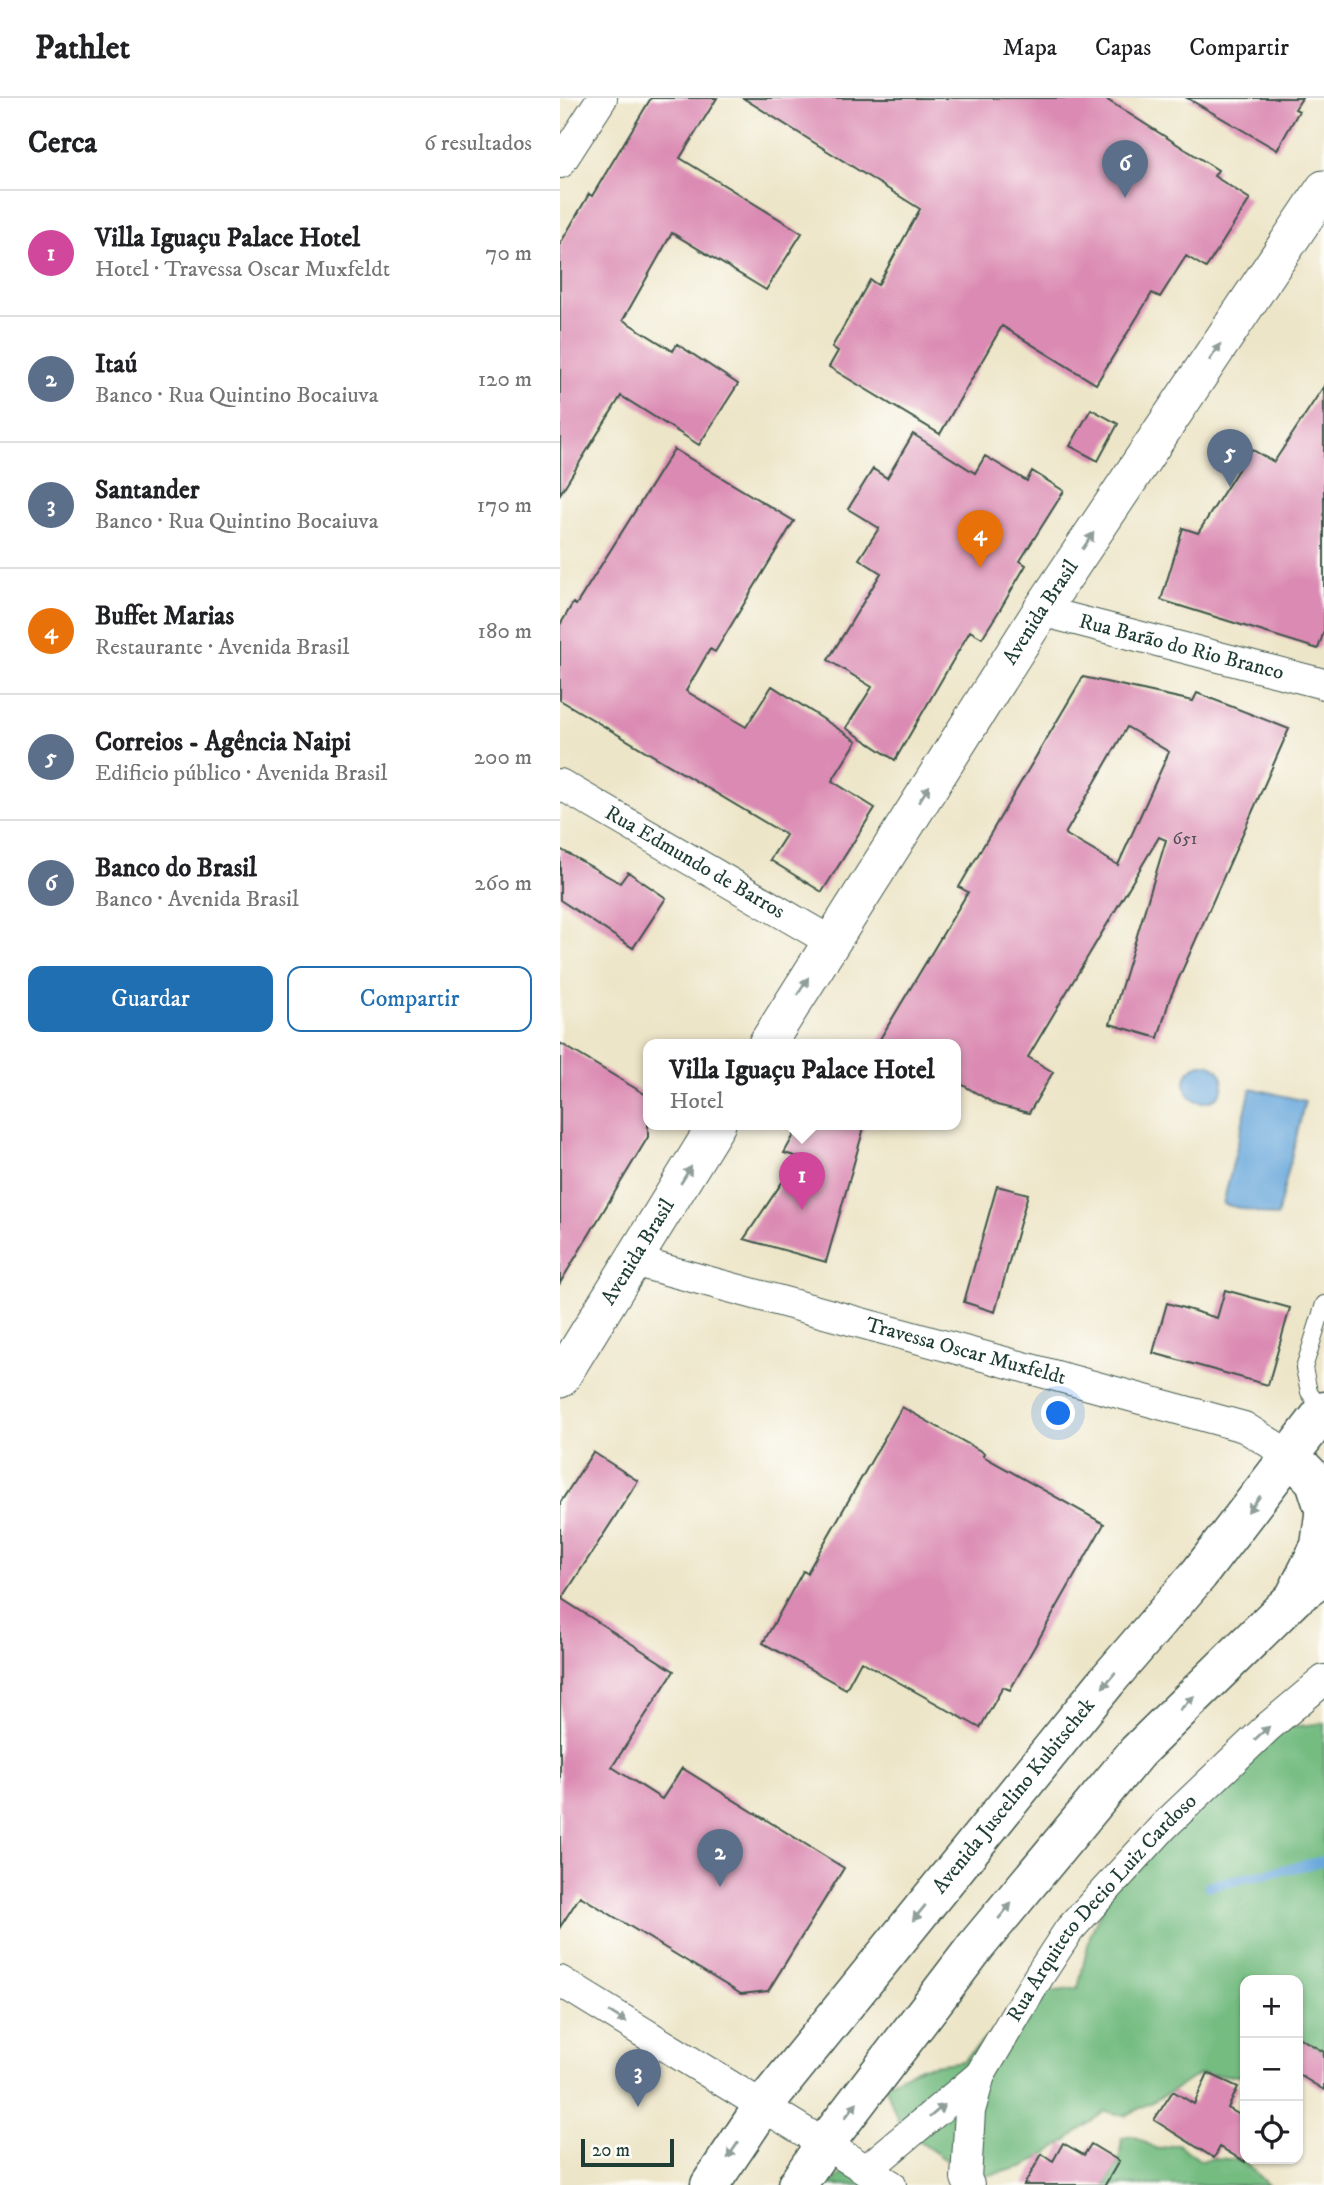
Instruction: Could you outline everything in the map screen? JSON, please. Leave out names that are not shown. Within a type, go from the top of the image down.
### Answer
[{"type":"main road","name":"Avenida Juscelino Kubitschek","points":[[710,2185],[763,2106],[1107,1682],[1199,1574],[1324,1412]]},
{"type":"main road","points":[[1291,1456],[1315,1482],[1324,1509]]},
{"type":"main road","points":[[797,2185],[824,2145],[976,1946],[1137,1752],[1309,1587],[1320,1546],[1324,1515]]},
{"type":"street","points":[[560,163],[602,98]]},
{"type":"street","name":"Avenida Brasil","points":[[770,1039],[1041,611],[1324,189]]},
{"type":"street","name":"Rua Barão do Rio Branco","points":[[1041,611],[1324,684]]},
{"type":"street","name":"Rua Edmundo de Barros","points":[[560,784],[830,941]]},
{"type":"street","name":"Avenida Brasil","points":[[560,1379],[713,1130]]},
{"type":"street","name":"Travessa Oscar Muxfeldt","points":[[633,1261],[1244,1427],[1291,1456]]},
{"type":"street","name":"Rua Arquiteto Decio Luiz Cardoso","points":[[969,2185],[966,2178],[970,2110],[980,2075],[1061,1941],[1101,1892],[1164,1826],[1230,1762],[1324,1681]]},
{"type":"street","points":[[560,1981],[878,2178],[980,2075]]},
{"type":"lane","points":[[1324,1304],[1304,1368],[1309,1392],[1324,1412]]},
{"type":"green space","points":[[1324,1723],[1324,2052],[1303,2040],[1303,1975],[1240,1975],[1240,2076],[1199,2074],[1125,2116],[1105,2111],[1063,2143],[1026,2166],[986,2176],[951,2163],[901,2129],[885,2084],[920,2067],[963,2061],[992,2032],[1042,1993],[1078,1988],[1090,1936],[1111,1887],[1273,1729]]},
{"type":"green space","points":[[1133,2136],[1157,2149],[1178,2144],[1201,2161],[1214,2158],[1240,2160],[1240,2164],[1246,2164],[1268,2185],[1105,2185],[1119,2161],[1122,2138]]},
{"type":"green space","points":[[849,2169],[887,2185],[817,2185],[834,2180]]},
{"type":"water","points":[[1204,1064],[1217,1070],[1223,1083],[1217,1096],[1204,1102],[1191,1096],[1185,1083],[1191,1070]]},
{"type":"water","points":[[1251,1088],[1305,1101],[1277,1217],[1223,1204]]},
{"type":"building","points":[[651,98],[717,98],[680,158],[802,233],[766,290],[672,233],[623,320],[673,351],[677,344],[738,384],[699,445],[621,396],[560,494],[560,244]]},
{"type":"building","points":[[743,98],[1104,98],[1218,170],[1214,176],[1250,199],[1206,268],[1186,256],[1160,297],[1152,293],[1096,384],[1002,326],[940,434],[829,367],[838,351],[832,347],[870,280],[878,285],[920,209]]},
{"type":"building","points":[[1187,98],[1302,98],[1295,109],[1299,111],[1277,150]]},
{"type":"building","points":[[1324,386],[1324,631],[1318,649],[1161,600],[1183,528],[1198,533],[1251,449],[1274,462]]},
{"type":"building","points":[[1091,409],[1118,424],[1098,461],[1070,446]]},
{"type":"building","points":[[913,434],[975,473],[985,456],[1027,481],[1032,471],[1064,491],[1020,561],[1026,565],[1001,608],[982,638],[970,631],[895,760],[846,728],[872,687],[828,660],[881,573],[859,559],[879,528],[848,509],[873,469],[887,478]]},
{"type":"building","points":[[674,449],[794,521],[715,652],[710,649],[686,691],[746,727],[772,686],[857,741],[832,781],[875,808],[822,892],[770,860],[786,835],[560,700],[560,625],[573,603],[576,605]]},
{"type":"building","points":[[1083,677],[1193,701],[1197,693],[1289,729],[1170,998],[1158,1038],[1110,1024],[1166,840],[1159,837],[1028,1057],[1053,1072],[1029,1113],[997,1105],[961,1084],[961,1039],[880,1039],[968,892],[959,887]],"holes":[[[1127,727],[1169,752],[1118,865],[1065,834]]]},
{"type":"building","points":[[560,849],[620,883],[628,872],[666,898],[633,948],[560,900]]},
{"type":"building","points":[[560,1043],[643,1093],[643,1130],[648,1130],[648,1137],[560,1283]]},
{"type":"building","points":[[797,1130],[863,1130],[826,1262],[744,1239],[799,1157],[784,1153]]},
{"type":"building","points":[[997,1186],[1028,1194],[995,1312],[964,1302]]},
{"type":"building","points":[[1225,1290],[1290,1308],[1268,1385],[1153,1353],[1167,1303],[1217,1318]]},
{"type":"building","points":[[902,1407],[1104,1524],[1010,1690],[1003,1687],[980,1728],[861,1661],[846,1689],[763,1643],[803,1571],[807,1573]]},
{"type":"building","points":[[593,1452],[638,1481],[562,1599],[674,1671],[612,1767],[662,1799],[682,1768],[844,1868],[768,1991],[741,1994],[580,1896],[560,1927],[560,1503]]},
{"type":"building","points":[[1303,2040],[1324,2052],[1324,2090],[1303,2077]]},
{"type":"building","points":[[1208,2073],[1238,2087],[1228,2108],[1240,2115],[1240,2159],[1220,2147],[1214,2158],[1154,2120],[1173,2091],[1194,2104]]},
{"type":"building","points":[[1063,2143],[1084,2155],[1091,2144],[1119,2161],[1105,2185],[1024,2185],[1042,2154],[1053,2161]]},
{"type":"waterway","points":[[1209,1886],[1324,1861]]},
{"type":"place","name":"Banco do Brasil","points":[[1125,198]]},
{"type":"place","name":"Correios - Agência Naipi","points":[[1230,487]]},
{"type":"place","name":"Buffet Marias","points":[[980,568]]},
{"type":"place","name":"Villa Iguaçu Palace Hotel","points":[[802,1210]]},
{"type":"place","name":"Itaú","points":[[720,1887]]},
{"type":"place","name":"Santander","points":[[638,2107]]}]
